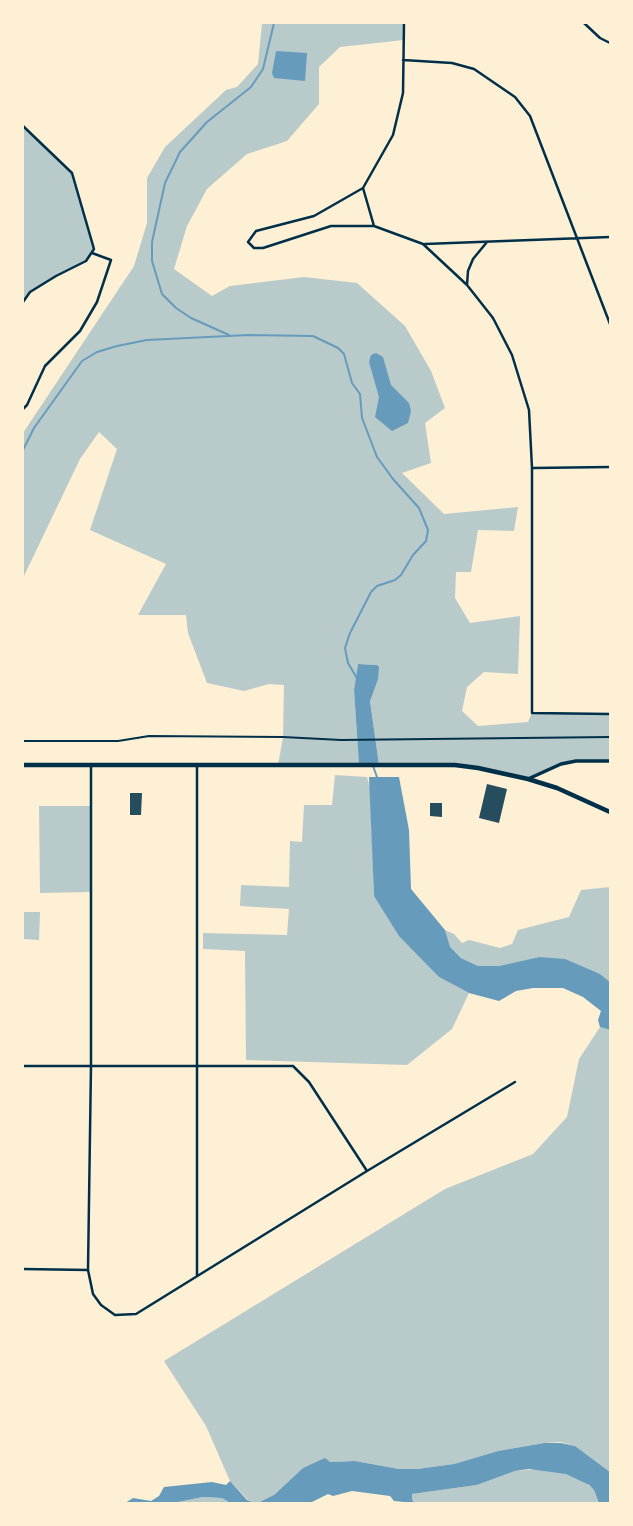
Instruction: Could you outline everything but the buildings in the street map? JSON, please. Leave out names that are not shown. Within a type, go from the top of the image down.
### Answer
[{"type":"main road","points":[[23,765],[397,765],[478,768],[557,788],[610,812]]},
{"type":"street","points":[[404,23],[403,93],[393,135],[363,188],[314,216],[256,231],[248,242],[254,248],[263,248],[331,226],[374,226],[423,244],[610,237]]},
{"type":"street","points":[[584,23],[600,38],[610,43]]},
{"type":"street","points":[[403,61],[452,63],[474,69],[515,97],[530,116],[610,324]]},
{"type":"street","points":[[23,126],[72,173],[93,251],[111,260],[96,302],[80,331],[45,366],[23,409]]},
{"type":"street","points":[[363,188],[374,226]]},
{"type":"street","points":[[467,285],[468,271],[473,259],[487,242]]},
{"type":"street","points":[[423,244],[467,285],[493,318],[512,355],[529,410],[532,468],[532,713],[610,714]]},
{"type":"street","points":[[23,302],[30,292],[86,261],[93,251]]},
{"type":"street","points":[[532,468],[610,467]]},
{"type":"street","points":[[528,779],[561,764],[610,761]]},
{"type":"street","points":[[91,765],[88,1270],[93,1294],[101,1305],[115,1315],[136,1314],[515,1082]]},
{"type":"street","points":[[197,765],[197,1278]]},
{"type":"street","points":[[23,1066],[293,1066],[309,1082],[367,1171]]},
{"type":"street","points":[[23,1269],[88,1270]]},
{"type":"path","points":[[23,741],[118,741],[149,736],[356,739],[610,737]]},
{"type":"shaded area","points":[[262,23],[404,23],[404,40],[340,47],[319,67],[319,104],[287,141],[247,154],[207,189],[187,226],[174,269],[212,296],[230,286],[304,277],[357,283],[405,326],[431,371],[445,408],[425,423],[431,463],[402,473],[444,514],[518,507],[514,531],[478,530],[471,572],[456,572],[455,598],[470,623],[520,616],[518,674],[484,672],[467,687],[462,711],[478,726],[528,722],[532,713],[610,714],[610,761],[561,764],[528,779],[479,768],[379,765],[370,700],[377,665],[358,664],[354,690],[359,765],[278,765],[283,737],[284,685],[269,684],[244,691],[207,683],[188,633],[186,615],[138,615],[166,564],[90,530],[117,449],[99,432],[80,459],[23,578],[23,433],[134,266],[147,223],[147,178],[165,147],[226,90],[237,87],[258,64]]},
{"type":"shaded area","points":[[23,126],[72,173],[94,249],[86,261],[30,292],[23,302]]},
{"type":"shaded area","points":[[335,775],[367,777],[370,788],[374,896],[439,977],[469,993],[452,1029],[407,1065],[246,1060],[245,951],[203,949],[203,933],[287,935],[289,909],[240,906],[241,885],[289,887],[290,841],[302,842],[304,805],[332,805]]},
{"type":"shaded area","points":[[39,806],[91,806],[91,892],[40,893]]},
{"type":"shaded area","points":[[610,887],[610,982],[600,974],[539,957],[499,966],[478,966],[461,958],[449,947],[445,930],[454,934],[462,943],[469,940],[500,948],[512,944],[518,930],[569,917],[581,890]]},
{"type":"shaded area","points":[[23,912],[40,912],[39,940],[23,939]]},
{"type":"shaded area","points":[[600,1027],[610,1030],[610,1472],[575,1446],[561,1442],[544,1443],[498,1451],[454,1464],[417,1469],[399,1469],[355,1461],[330,1462],[303,1468],[264,1501],[255,1503],[248,1500],[230,1481],[206,1426],[164,1361],[445,1189],[533,1154],[567,1117],[579,1059]]},
{"type":"shaded area","points":[[540,1469],[563,1472],[587,1484],[594,1490],[599,1503],[414,1503],[412,1499],[412,1494],[477,1485],[515,1471]]},
{"type":"shaded area","points":[[203,1497],[222,1498],[230,1503],[173,1503]]},
{"type":"water","points":[[276,51],[307,53],[305,81],[274,78],[272,73]]},
{"type":"water","points":[[376,353],[383,357],[391,385],[409,403],[411,411],[408,423],[392,431],[375,417],[379,397],[369,362],[371,355]]},
{"type":"water","points":[[358,664],[379,667],[378,679],[370,701],[379,765],[359,765],[354,690]]},
{"type":"water","points":[[369,777],[399,777],[409,830],[411,889],[445,930],[450,947],[461,958],[478,966],[499,966],[539,957],[565,959],[600,974],[610,982],[610,1030],[600,1027],[598,1020],[601,1011],[583,997],[563,988],[516,991],[499,1001],[469,993],[439,977],[399,936],[374,896]]},
{"type":"water","points":[[544,1443],[575,1446],[610,1472],[610,1503],[599,1503],[589,1485],[566,1474],[529,1469],[515,1471],[477,1485],[412,1494],[414,1503],[394,1501],[390,1496],[352,1491],[333,1496],[328,1494],[310,1503],[258,1503],[274,1495],[303,1468],[325,1458],[330,1462],[355,1461],[399,1469],[417,1469],[454,1464],[498,1451]]},
{"type":"water","points":[[230,1481],[247,1500],[255,1503],[230,1503],[222,1498],[203,1497],[173,1503],[125,1503],[133,1498],[151,1501],[159,1496],[164,1487],[212,1482],[226,1485]]},
{"type":"waterway","points":[[229,335],[191,318],[162,294],[152,261],[152,242],[165,183],[180,152],[207,122],[251,87],[263,69],[274,23]]},
{"type":"waterway","points":[[23,450],[34,428],[82,361],[97,352],[147,340],[248,335],[313,336],[338,348],[344,354],[352,383],[360,394],[362,418],[377,457],[419,508],[428,530],[426,541],[413,555],[401,575],[377,586],[371,592],[350,633],[345,648],[348,663],[358,680]]},
{"type":"waterway","points":[[373,766],[377,777]]}]
